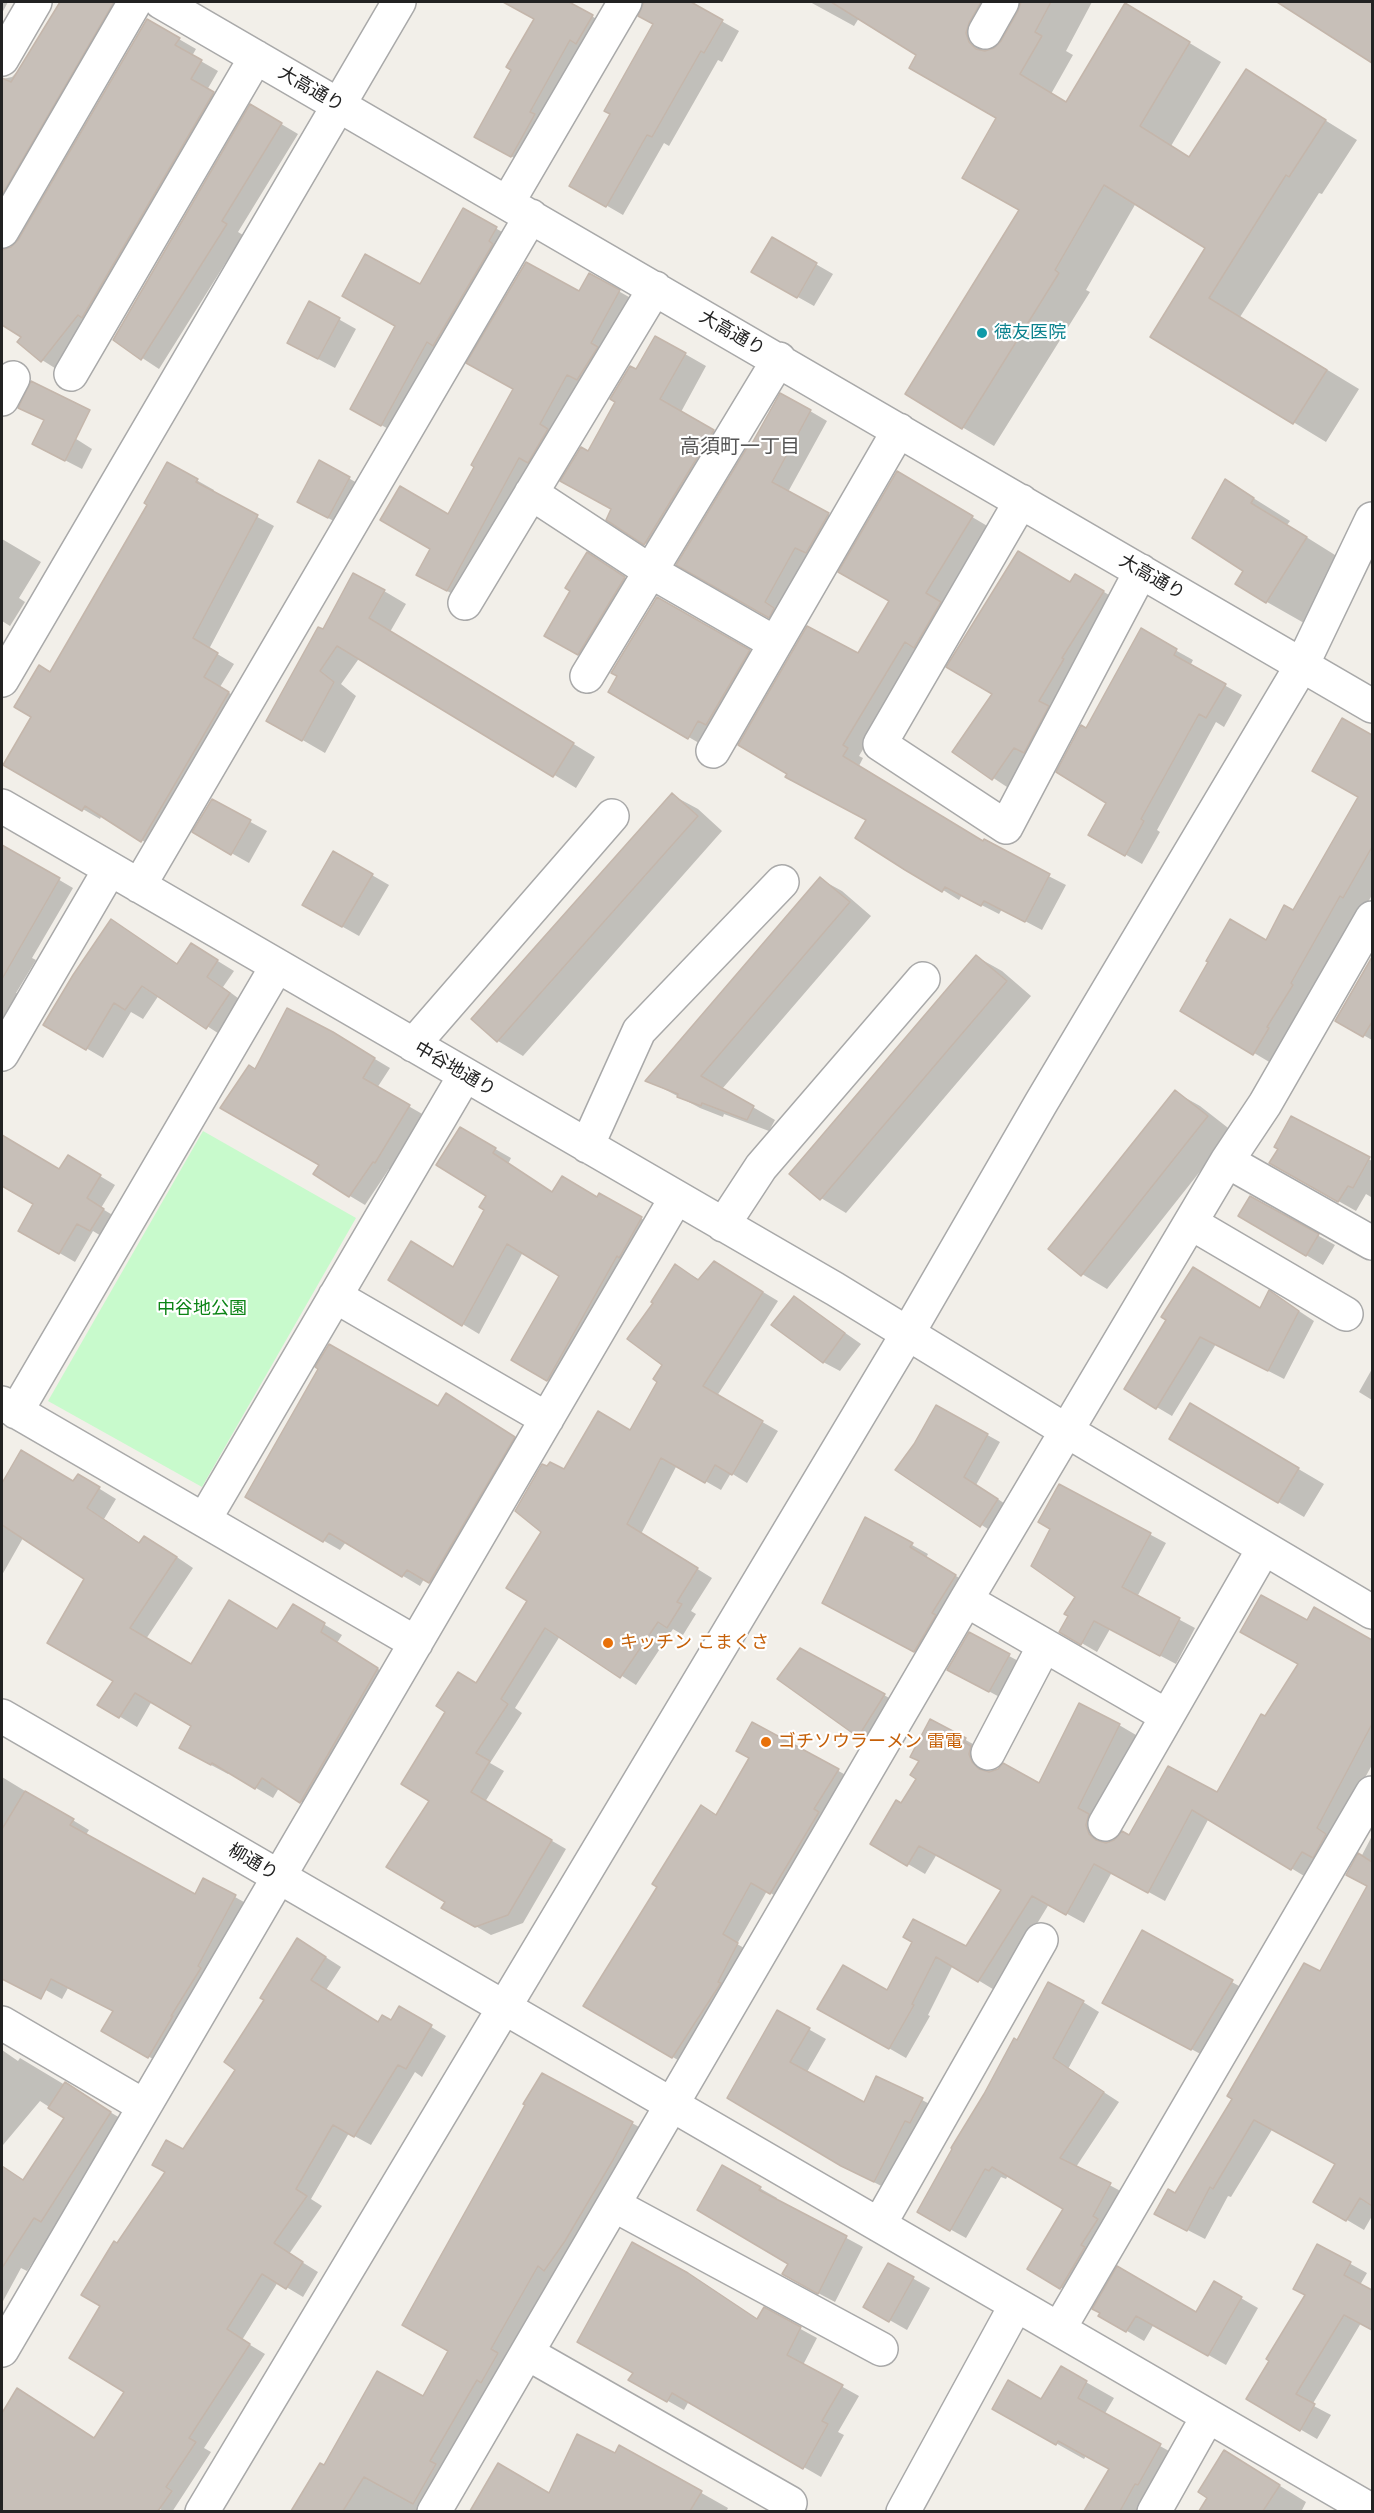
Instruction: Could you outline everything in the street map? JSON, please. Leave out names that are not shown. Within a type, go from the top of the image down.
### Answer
[{"type":"street","points":[[2,59],[35,2]]},
{"type":"street","points":[[2,231],[135,2]]},
{"type":"street","name":"大高通り","points":[[161,2],[1372,706]]},
{"type":"street","points":[[2,680],[399,2]]},
{"type":"street","points":[[139,886],[519,209],[625,2]]},
{"type":"street","points":[[985,32],[1002,2]]},
{"type":"street","points":[[71,374],[256,57]]},
{"type":"street","points":[[465,603],[655,288]]},
{"type":"street","points":[[587,676],[778,359]]},
{"type":"street","points":[[712,751],[898,429]]},
{"type":"street","points":[[531,493],[650,572],[775,643]]},
{"type":"street","points":[[1022,501],[880,744],[1006,826],[1141,571]]},
{"type":"street","points":[[202,2511],[908,1333],[1047,1093],[1302,665],[1372,519]]},
{"type":"street","name":"中谷地通り","points":[[2,806],[908,1333],[1067,1431],[1372,1612]]},
{"type":"street","points":[[413,1045],[612,816]]},
{"type":"street","points":[[2,1054],[110,869]]},
{"type":"street","points":[[587,1146],[639,1031],[782,882]]},
{"type":"street","points":[[434,2511],[966,1600],[1227,1161],[1264,1104],[1372,918]]},
{"type":"street","points":[[277,966],[9,1407],[416,1643]]},
{"type":"street","points":[[723,1225],[761,1167],[922,979]]},
{"type":"street","points":[[204,1520],[465,1075]]},
{"type":"street","points":[[1227,1161],[1372,1244]]},
{"type":"street","points":[[2,2350],[676,1198]]},
{"type":"street","points":[[1191,1223],[1346,1314]]},
{"type":"street","points":[[335,1296],[547,1419]]},
{"type":"street","points":[[1105,1824],[1264,1548]]},
{"type":"street","points":[[966,1600],[1167,1716]]},
{"type":"street","points":[[988,1753],[1044,1646]]},
{"type":"street","name":"柳通り","points":[[2,1716],[1208,2416],[1369,2501]]},
{"type":"street","points":[[1059,2329],[1372,1793]]},
{"type":"street","points":[[879,2225],[1041,1940]]},
{"type":"street","points":[[2,2024],[144,2106]]},
{"type":"street","points":[[614,2205],[881,2349]]},
{"type":"street","points":[[903,2511],[1016,2305]]},
{"type":"street","points":[[527,2352],[790,2503]]},
{"type":"street","points":[[1154,2511],[1208,2416]]},
{"type":"green space","name":"中谷地公園","points":[[203,1131],[356,1218],[202,1487],[48,1401]]},
{"type":"building","points":[[60,2],[114,2],[2,195],[2,78],[11,82]]},
{"type":"building","points":[[503,2],[569,2],[593,15],[576,44],[570,40],[530,112],[535,114],[511,157],[474,137],[511,70],[506,67],[534,19]]},
{"type":"building","points":[[644,2],[691,2],[723,20],[704,53],[701,51],[652,137],[647,135],[606,207],[569,186],[610,114],[604,111],[653,24],[638,16]]},
{"type":"building","points":[[831,2],[981,2],[966,33],[969,42],[976,49],[985,51],[994,48],[1001,41],[1021,2],[1051,2],[1035,32],[1042,36],[1020,74],[1066,102],[1125,3],[1190,42],[1140,126],[1189,157],[1246,69],[1326,120],[1289,177],[1286,175],[1209,298],[1327,370],[1293,424],[1150,337],[1205,248],[1104,185],[1055,270],[1059,273],[962,429],[905,394],[1019,210],[962,178],[996,118],[909,68],[916,55]]},
{"type":"building","points":[[1277,2],[1372,2],[1372,63]]},
{"type":"building","points":[[147,19],[180,38],[175,45],[202,60],[191,79],[214,92],[82,318],[78,315],[41,362],[17,342],[21,337],[2,325],[2,250],[11,247],[18,240]]},
{"type":"building","points":[[250,104],[282,123],[222,221],[227,224],[141,360],[113,340]]},
{"type":"building","points":[[463,208],[497,227],[489,241],[493,244],[433,346],[427,342],[381,426],[350,409],[395,326],[342,296],[365,254],[420,284]]},
{"type":"building","points":[[772,237],[817,263],[797,298],[751,272]]},
{"type":"building","points":[[526,262],[579,291],[589,273],[620,290],[591,343],[598,347],[577,380],[567,375],[540,424],[548,429],[528,463],[519,458],[447,591],[416,575],[430,549],[380,520],[400,486],[448,514],[474,467],[471,465],[513,389],[466,363]]},
{"type":"building","points":[[309,301],[340,318],[318,359],[287,343]]},
{"type":"building","points":[[655,336],[686,353],[660,399],[714,430],[644,545],[606,520],[611,509],[560,481],[581,447],[588,451],[615,402],[610,399],[630,366],[636,369]]},
{"type":"building","points":[[31,381],[90,410],[65,461],[32,444],[44,420],[18,408]]},
{"type":"building","points":[[780,393],[811,410],[772,482],[829,513],[806,553],[795,548],[765,602],[774,608],[769,618],[676,565],[748,446],[750,447]]},
{"type":"building","points":[[319,460],[350,477],[328,518],[297,502]]},
{"type":"building","points":[[167,462],[198,479],[196,482],[258,515],[193,638],[218,653],[204,677],[229,692],[141,842],[85,806],[82,811],[3,765],[31,717],[14,707],[39,665],[50,672],[147,505],[144,503]]},
{"type":"building","points":[[897,471],[973,516],[926,593],[941,602],[914,648],[905,642],[843,745],[848,748],[843,756],[983,841],[984,839],[1050,874],[1025,922],[984,901],[981,906],[945,887],[942,892],[905,870],[855,838],[866,820],[785,777],[787,774],[738,745],[807,626],[858,653],[889,601],[838,572]]},
{"type":"building","points":[[1225,479],[1254,498],[1251,503],[1307,537],[1266,603],[1235,584],[1243,571],[1192,538]]},
{"type":"building","points":[[1018,551],[1070,582],[1075,574],[1104,591],[1062,658],[1064,659],[1039,701],[1049,706],[1024,753],[1014,748],[992,780],[952,752],[992,694],[946,667]]},
{"type":"building","points":[[587,552],[625,577],[578,655],[544,636],[570,591],[565,588]]},
{"type":"building","points":[[353,573],[385,590],[369,618],[574,743],[553,777],[337,646],[320,671],[334,682],[302,741],[266,721],[318,627],[323,629]]},
{"type":"building","points":[[657,597],[750,650],[706,725],[698,721],[688,739],[608,692],[617,676],[611,673]]},
{"type":"building","points":[[1141,628],[1177,649],[1174,655],[1226,684],[1206,718],[1199,714],[1141,819],[1144,821],[1125,856],[1088,835],[1106,803],[1056,772],[1081,725],[1086,728]]},
{"type":"building","points":[[1342,718],[1372,735],[1372,847],[1343,898],[1340,896],[1253,1055],[1180,1011],[1230,919],[1266,940],[1284,905],[1293,910],[1358,797],[1312,771]]},
{"type":"building","points":[[672,793],[698,816],[497,1042],[471,1019]]},
{"type":"building","points":[[212,799],[251,820],[231,855],[192,832]]},
{"type":"building","points":[[2,845],[60,878],[2,979]]},
{"type":"building","points":[[333,851],[373,874],[342,927],[302,905]]},
{"type":"building","points":[[820,877],[850,902],[701,1076],[754,1106],[747,1120],[702,1103],[701,1106],[677,1097],[678,1094],[645,1081]]},
{"type":"building","points":[[111,919],[177,964],[191,943],[218,960],[207,977],[230,993],[206,1029],[142,986],[125,1010],[114,1003],[86,1050],[43,1025]]},
{"type":"building","points":[[976,955],[1007,981],[820,1200],[789,1174]]},
{"type":"building","points":[[1372,957],[1372,1022],[1363,1037],[1335,1021]]},
{"type":"building","points":[[287,1008],[333,1032],[375,1058],[363,1078],[410,1105],[375,1163],[373,1162],[349,1197],[313,1174],[319,1165],[220,1108],[249,1065],[255,1069]]},
{"type":"building","points":[[1175,1090],[1208,1116],[1081,1276],[1048,1249]]},
{"type":"building","points":[[1291,1116],[1370,1157],[1353,1188],[1348,1186],[1338,1202],[1269,1163],[1278,1149],[1274,1147]]},
{"type":"building","points":[[460,1127],[496,1148],[493,1153],[552,1192],[562,1176],[597,1197],[599,1193],[642,1217],[619,1258],[617,1256],[547,1381],[511,1360],[559,1276],[507,1244],[462,1326],[388,1280],[411,1241],[453,1267],[484,1210],[479,1207],[486,1196],[436,1165]]},
{"type":"building","points":[[2,1135],[59,1169],[68,1155],[101,1175],[87,1198],[104,1209],[90,1231],[77,1224],[59,1254],[18,1231],[33,1204],[2,1186]]},
{"type":"building","points":[[1250,1196],[1319,1234],[1306,1256],[1238,1216]]},
{"type":"building","points":[[714,1261],[763,1292],[703,1386],[763,1421],[732,1475],[715,1465],[705,1483],[661,1458],[627,1524],[698,1568],[677,1602],[682,1604],[667,1628],[658,1622],[620,1678],[545,1628],[501,1699],[508,1704],[476,1753],[490,1761],[471,1792],[552,1840],[508,1915],[475,1927],[441,1908],[445,1902],[386,1867],[429,1801],[401,1784],[445,1712],[436,1706],[458,1672],[476,1683],[527,1601],[506,1588],[541,1532],[515,1511],[542,1464],[547,1466],[550,1462],[564,1469],[598,1411],[630,1430],[657,1382],[653,1379],[662,1365],[627,1339],[653,1303],[651,1302],[675,1264],[698,1280]]},
{"type":"building","points":[[1193,1267],[1260,1308],[1269,1290],[1299,1311],[1268,1371],[1200,1337],[1156,1409],[1124,1389],[1166,1320],[1161,1317]]},
{"type":"building","points":[[794,1296],[845,1333],[823,1363],[771,1325]]},
{"type":"building","points":[[329,1344],[438,1406],[446,1393],[515,1437],[429,1583],[407,1570],[402,1577],[329,1533],[323,1542],[245,1497],[318,1369],[315,1367]]},
{"type":"building","points":[[1190,1403],[1299,1468],[1278,1503],[1169,1439]]},
{"type":"building","points":[[936,1405],[988,1434],[964,1477],[998,1499],[980,1527],[895,1470],[914,1444]]},
{"type":"building","points":[[21,1450],[73,1481],[78,1474],[100,1487],[87,1508],[139,1543],[144,1536],[177,1557],[130,1628],[191,1664],[229,1600],[277,1629],[293,1604],[325,1623],[321,1632],[378,1668],[300,1803],[262,1778],[255,1789],[212,1763],[211,1765],[179,1748],[191,1726],[135,1693],[119,1718],[97,1705],[113,1681],[47,1643],[84,1579],[2,1525],[2,1483]]},
{"type":"building","points":[[1059,1484],[1151,1533],[1122,1587],[1180,1618],[1160,1656],[1094,1621],[1081,1645],[1059,1632],[1068,1616],[1064,1614],[1075,1597],[1031,1566],[1050,1529],[1038,1522]]},
{"type":"building","points":[[865,1517],[913,1543],[910,1547],[956,1575],[932,1613],[936,1615],[914,1652],[822,1603]]},
{"type":"building","points":[[1261,1595],[1307,1620],[1314,1607],[1372,1640],[1372,1724],[1317,1828],[1326,1834],[1313,1858],[1302,1852],[1291,1870],[1192,1810],[1148,1893],[1094,1864],[1066,1915],[1032,1896],[978,1982],[936,1957],[912,2004],[914,2005],[889,2049],[817,2009],[843,1965],[887,1990],[912,1942],[903,1937],[913,1919],[966,1946],[1001,1890],[919,1846],[907,1866],[870,1844],[896,1800],[901,1803],[916,1779],[910,1775],[919,1761],[910,1757],[930,1719],[966,1738],[964,1742],[971,1746],[969,1754],[972,1762],[979,1769],[989,1772],[998,1769],[1003,1763],[1039,1783],[1079,1703],[1120,1724],[1078,1808],[1089,1814],[1086,1825],[1089,1834],[1096,1840],[1106,1843],[1114,1840],[1122,1831],[1129,1835],[1168,1766],[1217,1792],[1261,1714],[1265,1716],[1298,1664],[1240,1632]]},
{"type":"building","points":[[969,1632],[1010,1654],[989,1692],[947,1670]]},
{"type":"building","points":[[800,1648],[885,1694],[858,1737],[777,1679]]},
{"type":"building","points":[[752,1722],[839,1769],[814,1809],[819,1812],[770,1894],[751,1883],[723,1934],[738,1943],[718,1982],[721,1983],[672,2058],[583,2006],[657,1887],[652,1884],[701,1805],[716,1815],[749,1758],[736,1751]]},
{"type":"building","points":[[25,1791],[74,1819],[70,1825],[195,1894],[203,1878],[236,1895],[198,1966],[201,1968],[148,2058],[101,2031],[113,2011],[51,1979],[41,1999],[2,1979],[2,1829]]},
{"type":"building","points":[[1358,1853],[1372,1862],[1372,2206],[1360,2198],[1346,2221],[1313,2202],[1335,2164],[1254,2120],[1213,2189],[1210,2187],[1187,2231],[1154,2214],[1168,2189],[1175,2193],[1232,2099],[1227,2096],[1304,1963],[1320,1971],[1367,1886],[1346,1875]]},
{"type":"building","points":[[1142,1930],[1233,1980],[1191,2050],[1102,2003]]},
{"type":"building","points":[[297,1938],[326,1957],[311,1980],[378,2022],[382,2015],[391,2020],[399,2006],[432,2025],[406,2069],[398,2065],[354,2137],[333,2125],[296,2189],[307,2196],[274,2243],[303,2262],[286,2289],[262,2274],[227,2329],[250,2344],[189,2438],[196,2442],[166,2487],[172,2491],[158,2511],[2,2511],[2,2413],[17,2388],[94,2438],[124,2392],[69,2358],[100,2306],[81,2295],[114,2241],[117,2243],[165,2172],[152,2165],[166,2140],[183,2149],[235,2070],[224,2062],[264,2000],[260,1998]]},
{"type":"building","points":[[1048,1982],[1084,2001],[1053,2058],[1104,2092],[1060,2158],[1111,2183],[1093,2216],[1098,2219],[1081,2245],[1085,2247],[1060,2289],[1027,2269],[1063,2209],[992,2167],[989,2171],[985,2169],[950,2231],[917,2212],[951,2148],[1014,2038],[1017,2040]]},
{"type":"building","points":[[777,2010],[810,2028],[790,2062],[864,2102],[876,2076],[923,2098],[910,2123],[905,2121],[874,2182],[841,2166],[727,2098]]},
{"type":"building","points":[[542,2073],[633,2122],[613,2160],[565,2241],[544,2271],[538,2266],[491,2349],[498,2353],[481,2383],[477,2380],[430,2461],[436,2464],[413,2504],[364,2477],[343,2511],[291,2511],[320,2463],[324,2465],[377,2371],[423,2396],[448,2351],[402,2325]]},
{"type":"building","points":[[65,2082],[111,2112],[41,2222],[34,2218],[2,2268],[2,2166],[23,2180],[64,2118],[48,2108]]},
{"type":"building","points":[[722,2165],[761,2187],[759,2190],[847,2236],[818,2294],[782,2274],[788,2264],[697,2210]]},
{"type":"building","points":[[632,2242],[688,2273],[757,2319],[764,2307],[801,2327],[787,2355],[843,2385],[822,2421],[828,2424],[803,2469],[672,2393],[667,2402],[628,2380],[633,2373],[577,2342]]},
{"type":"building","points":[[1317,2244],[1351,2262],[1344,2275],[1372,2290],[1372,2330],[1344,2315],[1296,2394],[1315,2404],[1300,2431],[1246,2399],[1269,2361],[1266,2359],[1305,2295],[1293,2289]]},
{"type":"building","points":[[888,2263],[914,2277],[889,2322],[863,2307]]},
{"type":"building","points":[[1117,2266],[1196,2312],[1214,2281],[1242,2297],[1208,2356],[1136,2316],[1126,2332],[1098,2316],[1100,2313],[1092,2309]]},
{"type":"building","points":[[1061,2366],[1087,2381],[1078,2398],[1161,2444],[1120,2511],[1084,2511],[1109,2469],[1058,2441],[1056,2445],[992,2409],[1008,2380],[1041,2399]]},
{"type":"building","points":[[577,2434],[615,2453],[619,2445],[702,2491],[690,2511],[470,2511],[498,2463],[549,2493]]},
{"type":"building","points":[[1224,2450],[1280,2485],[1263,2511],[1199,2511],[1207,2498],[1198,2492]]},
{"type":"place","name":"徳友医院","points":[[982,333]]},
{"type":"place","name":"キッチン こまくさ","points":[[608,1643]]},
{"type":"place","name":"ゴチソウラーメン 雷電","points":[[766,1742]]},
{"type":"district","name":"高須町一丁目","points":[[740,447]]}]
